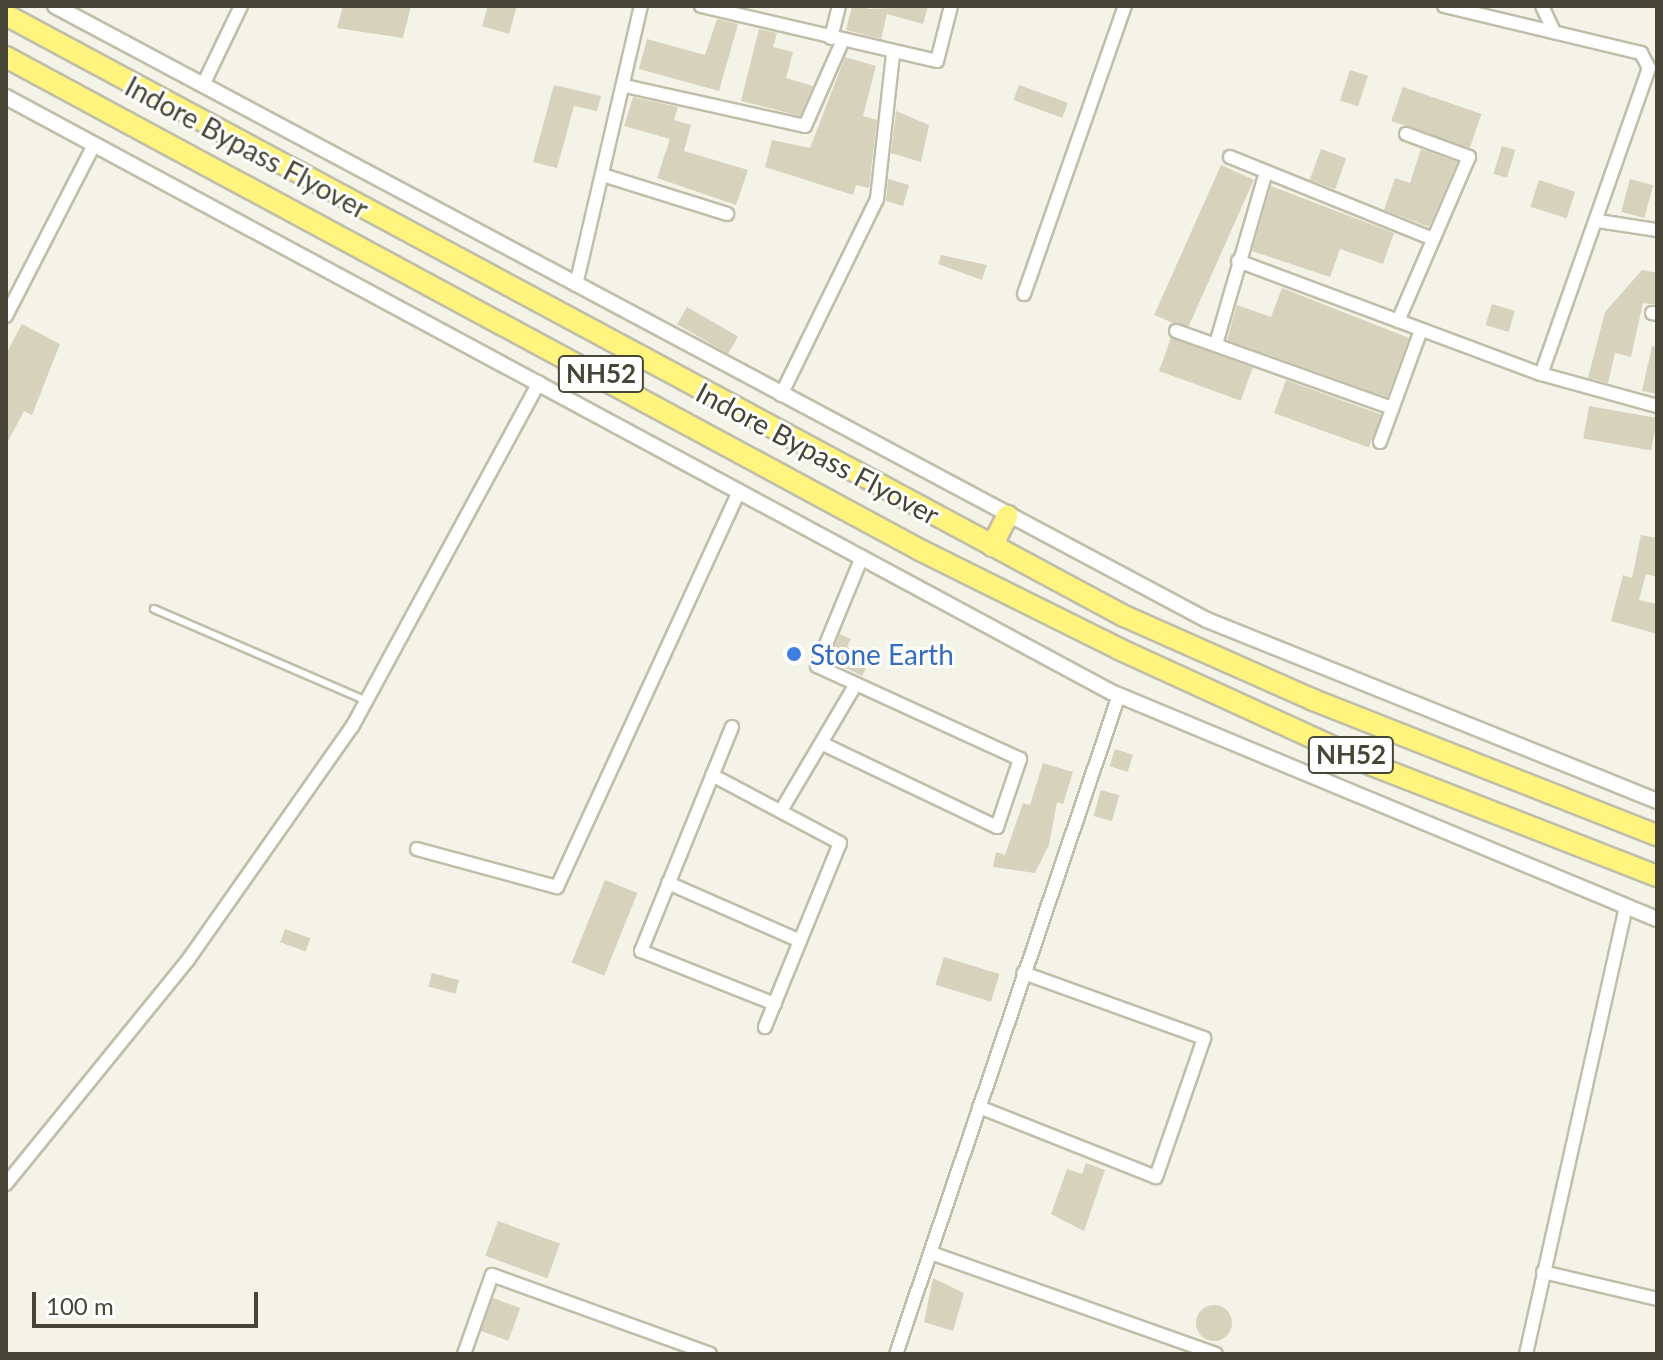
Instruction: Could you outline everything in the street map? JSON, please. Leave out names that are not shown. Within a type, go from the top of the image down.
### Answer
[{"type":"highway","name":"Indore Bypass Flyover","points":[[6,15],[992,546],[1261,678],[1657,835]]},
{"type":"highway","name":"Indore Bypass Flyover","points":[[6,57],[1053,616],[1372,765],[1657,876]]},
{"type":"highway","points":[[992,546],[1007,516]]},
{"type":"street","points":[[55,6],[1207,620],[1657,801]]},
{"type":"street","points":[[203,85],[241,6]]},
{"type":"street","points":[[576,285],[606,176],[641,6]]},
{"type":"street","points":[[701,6],[744,10],[836,40],[937,61],[951,6]]},
{"type":"street","points":[[625,86],[805,126],[836,40],[839,6]]},
{"type":"street","points":[[1024,294],[1125,6]]},
{"type":"street","points":[[1444,6],[1641,53],[1653,68],[1541,374]]},
{"type":"street","points":[[1542,6],[1554,32]]},
{"type":"street","points":[[781,395],[877,199],[893,54]]},
{"type":"street","points":[[6,97],[1119,695],[1657,919]]},
{"type":"street","points":[[1398,321],[1469,157],[1406,134]]},
{"type":"street","points":[[6,316],[94,145]]},
{"type":"street","points":[[1230,157],[1433,239]]},
{"type":"street","points":[[1216,344],[1266,172]]},
{"type":"street","points":[[606,176],[727,214]]},
{"type":"street","points":[[1598,221],[1657,230]]},
{"type":"street","points":[[1238,261],[1541,374],[1657,406]]},
{"type":"street","points":[[1380,442],[1421,330]]},
{"type":"street","points":[[1176,331],[1392,408]]},
{"type":"street","points":[[6,1184],[188,960],[367,701],[539,383]]},
{"type":"street","points":[[417,849],[557,887],[739,491]]},
{"type":"street","points":[[823,744],[997,827],[1020,759],[817,666],[862,557]]},
{"type":"street","points":[[782,809],[856,684]]},
{"type":"street","points":[[896,1354],[1119,695]]},
{"type":"street","points":[[732,727],[641,951],[775,1004]]},
{"type":"street","points":[[712,775],[782,809],[840,843],[765,1027]]},
{"type":"street","points":[[668,883],[800,941]]},
{"type":"street","points":[[1526,1354],[1626,907]]},
{"type":"street","points":[[979,1107],[1156,1177],[1204,1038],[1023,973]]},
{"type":"street","points":[[931,1253],[1216,1354]]},
{"type":"street","points":[[1543,1272],[1657,1299]]},
{"type":"street","points":[[464,1354],[492,1275],[710,1354]]},
{"type":"lane","points":[[154,609],[367,701]]},
{"type":"building","points":[[343,6],[411,6],[403,38],[337,28]]},
{"type":"building","points":[[488,6],[517,6],[509,34],[482,26]]},
{"type":"building","points":[[852,6],[871,9],[928,6],[923,24],[887,14],[881,39],[846,30]]},
{"type":"building","points":[[717,19],[738,24],[719,91],[639,69],[647,39],[705,55]]},
{"type":"building","points":[[759,29],[777,33],[773,47],[793,52],[786,78],[813,86],[800,116],[741,101]]},
{"type":"building","points":[[845,57],[876,66],[863,116],[877,120],[869,188],[856,185],[853,195],[765,167],[772,140],[810,148]]},
{"type":"building","points":[[1350,70],[1368,76],[1358,106],[1340,100]]},
{"type":"building","points":[[554,85],[601,96],[597,111],[574,106],[557,168],[533,162]]},
{"type":"building","points":[[1019,85],[1068,103],[1062,118],[1014,100]]},
{"type":"building","points":[[1403,87],[1481,114],[1470,148],[1391,121]]},
{"type":"building","points":[[633,97],[678,107],[674,120],[691,125],[684,151],[748,170],[736,205],[657,178],[670,139],[624,126]]},
{"type":"building","points":[[896,111],[929,125],[921,162],[891,153]]},
{"type":"building","points":[[1502,146],[1515,150],[1507,178],[1494,174]]},
{"type":"building","points":[[1321,149],[1346,158],[1335,189],[1310,180]]},
{"type":"building","points":[[1421,149],[1457,162],[1429,227],[1384,210],[1395,178],[1410,183]]},
{"type":"building","points":[[1221,165],[1254,180],[1187,329],[1154,315]]},
{"type":"building","points":[[888,179],[909,185],[903,206],[886,201]]},
{"type":"building","points":[[1630,179],[1653,185],[1644,218],[1621,212]]},
{"type":"building","points":[[1539,180],[1575,192],[1566,218],[1530,207]]},
{"type":"building","points":[[1271,186],[1394,233],[1383,264],[1340,249],[1330,277],[1252,251]]},
{"type":"building","points":[[941,255],[987,265],[982,280],[938,264]]},
{"type":"building","points":[[1642,270],[1657,273],[1657,305],[1643,303],[1631,357],[1615,353],[1608,383],[1588,378],[1605,312]]},
{"type":"building","points":[[1282,288],[1409,338],[1387,397],[1227,340],[1237,305],[1271,317]]},
{"type":"building","points":[[1492,304],[1515,311],[1509,332],[1486,325]]},
{"type":"building","points":[[687,307],[738,336],[728,354],[677,324]]},
{"type":"building","points":[[22,324],[60,344],[32,415],[24,411],[6,445],[6,354]]},
{"type":"building","points":[[1171,338],[1253,368],[1241,401],[1159,371]]},
{"type":"building","points":[[1652,346],[1657,347],[1657,394],[1642,391]]},
{"type":"building","points":[[1286,380],[1381,415],[1369,447],[1274,413]]},
{"type":"building","points":[[1589,406],[1657,418],[1651,450],[1583,438]]},
{"type":"building","points":[[1641,535],[1657,538],[1657,577],[1646,574],[1639,600],[1657,604],[1657,634],[1611,621],[1623,575],[1632,578]]},
{"type":"building","points":[[840,634],[851,639],[847,647],[871,658],[862,676],[829,660]]},
{"type":"building","points":[[1115,749],[1133,755],[1128,772],[1109,766]]},
{"type":"building","points":[[1043,763],[1073,772],[1063,804],[1057,802],[1049,845],[1035,873],[993,867],[996,852],[1005,855],[1023,803],[1030,805]]},
{"type":"building","points":[[1101,790],[1119,795],[1112,821],[1094,816]]},
{"type":"building","points":[[605,880],[637,893],[604,976],[572,963]]},
{"type":"building","points":[[285,929],[310,938],[306,951],[280,942]]},
{"type":"building","points":[[944,957],[999,974],[991,1002],[936,985]]},
{"type":"building","points":[[432,973],[459,980],[455,994],[428,987]]},
{"type":"building","points":[[1086,1163],[1105,1170],[1084,1231],[1051,1214],[1067,1169],[1082,1174]]},
{"type":"building","points":[[498,1221],[560,1244],[547,1278],[485,1256]]},
{"type":"building","points":[[933,1278],[964,1293],[953,1331],[924,1322]]},
{"type":"building","points":[[493,1298],[520,1308],[508,1341],[481,1331]]},
{"type":"building","points":[[1214,1305],[1226,1311],[1232,1323],[1226,1335],[1214,1341],[1202,1335],[1196,1323],[1202,1311]]},
{"type":"place","name":"Stone Earth","points":[[794,654]]}]
